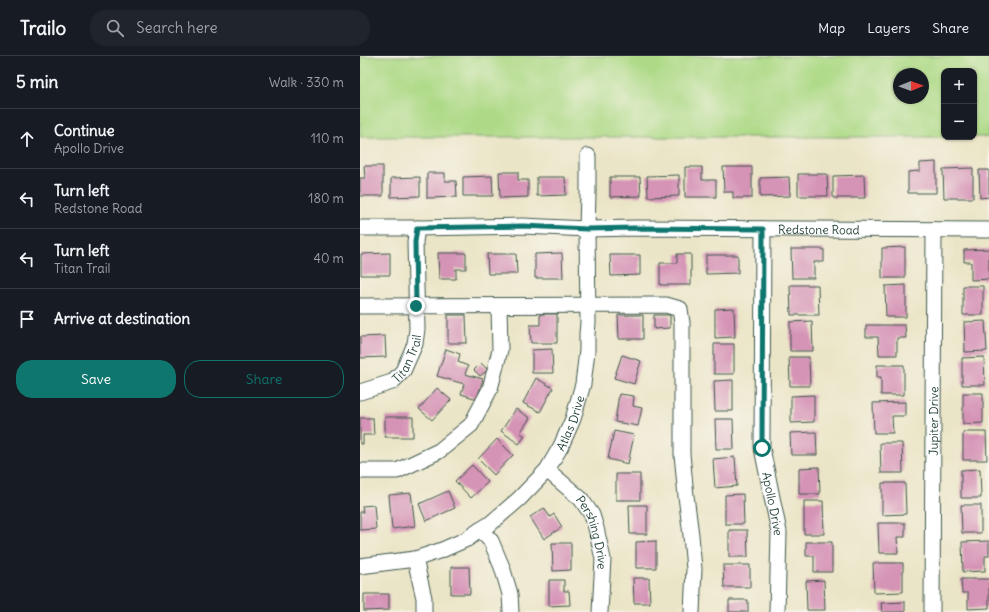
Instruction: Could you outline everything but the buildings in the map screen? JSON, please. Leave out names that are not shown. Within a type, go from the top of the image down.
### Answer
[{"type":"street","name":"Atlas Drive","points":[[360,566],[415,559],[442,550],[467,539],[490,524],[519,499],[547,470],[561,446],[573,419],[583,384],[587,351],[588,156]]},
{"type":"street","name":"Redstone Road","points":[[360,228],[523,226],[587,229],[989,230]]},
{"type":"street","name":"Titan Trail","points":[[360,392],[392,382],[403,371],[415,344],[417,330],[415,242],[417,228]]},
{"type":"street","name":"Apollo Drive","points":[[763,229],[762,448],[779,532],[777,612]]},
{"type":"street","name":"Jupiter Drive","points":[[932,612],[934,230]]},
{"type":"street","points":[[360,306],[666,305],[680,309],[682,323],[682,454],[694,570],[692,612]]},
{"type":"street","points":[[360,471],[397,471],[439,451],[471,425],[490,390],[500,350],[499,306]]},
{"type":"street","name":"Pershing Drive","points":[[547,470],[581,499],[592,515],[603,560],[600,612]]},
{"type":"street","points":[[480,530],[491,541],[502,568],[510,594],[511,612]]},
{"type":"street","points":[[415,559],[424,598],[424,612]]},
{"type":"green space","points":[[360,56],[989,56],[989,137],[977,137],[977,68],[941,68],[941,137],[360,137]]},
{"type":"route","points":[[416,306],[415,242],[417,228],[523,226],[587,229],[763,229],[762,448]]}]
